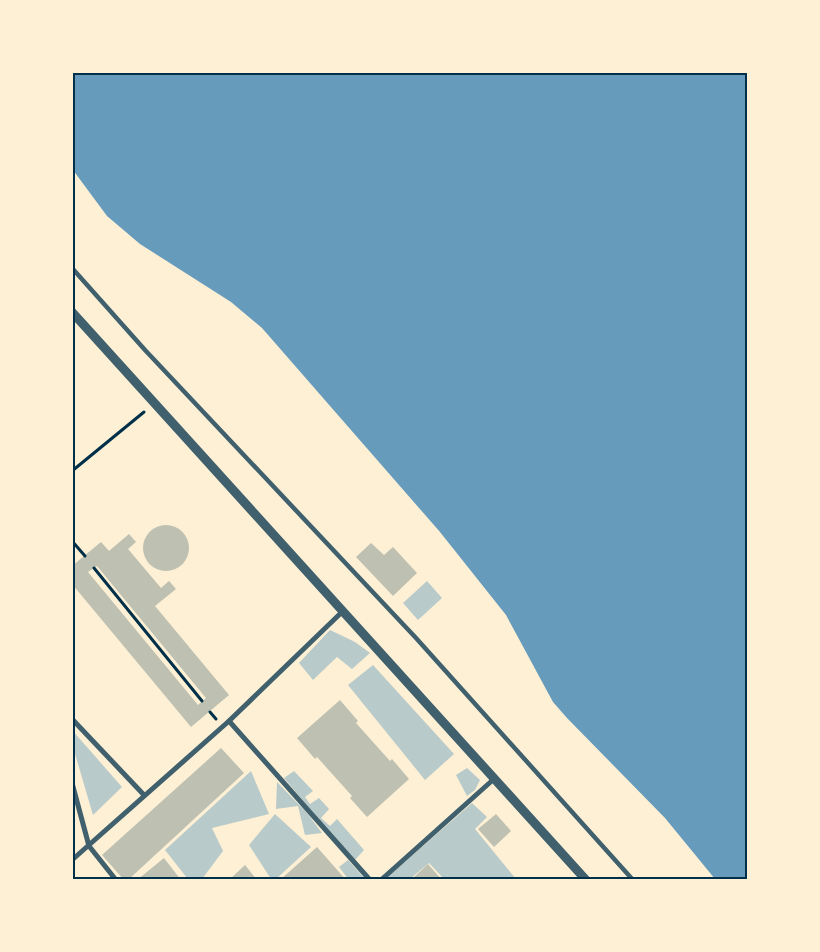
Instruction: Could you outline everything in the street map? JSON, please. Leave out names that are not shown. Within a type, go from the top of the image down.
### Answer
[{"type":"street","points":[[72,268],[145,350],[416,638],[633,880]]},
{"type":"street","points":[[72,312],[586,880]]},
{"type":"street","points":[[72,860],[229,721],[343,611]]},
{"type":"street","points":[[72,719],[144,795]]},
{"type":"street","points":[[229,721],[370,880]]},
{"type":"street","points":[[381,880],[495,778]]},
{"type":"street","points":[[72,783],[89,846],[116,880]]},
{"type":"path","points":[[72,472],[154,403]]},
{"type":"path","points":[[72,541],[85,556]]},
{"type":"path","points":[[94,568],[202,701]]},
{"type":"shaded area","points":[[427,581],[442,598],[418,620],[403,603]]},
{"type":"shaded area","points":[[330,630],[355,642],[370,653],[352,669],[337,657],[313,680],[299,663]]},
{"type":"shaded area","points":[[373,665],[454,754],[425,780],[348,685]]},
{"type":"shaded area","points":[[72,730],[122,787],[93,815],[73,747]]},
{"type":"shaded area","points":[[467,768],[480,780],[475,790],[467,796],[456,775]]},
{"type":"shaded area","points":[[251,771],[269,814],[212,828],[223,851],[202,879],[187,878],[165,850]]},
{"type":"shaded area","points":[[294,771],[313,791],[305,797],[310,804],[319,798],[329,809],[321,818],[330,826],[337,819],[364,850],[354,861],[284,778]]},
{"type":"shaded area","points":[[277,782],[307,813],[322,833],[305,835],[298,806],[276,809]]},
{"type":"shaded area","points":[[472,803],[487,817],[475,829],[516,879],[444,879],[429,863],[410,879],[384,880]]},
{"type":"shaded area","points":[[275,814],[311,847],[276,879],[271,879],[249,845]]},
{"type":"shaded area","points":[[348,860],[365,879],[348,879],[339,867]]},
{"type":"water","points":[[73,72],[747,73],[747,879],[715,879],[665,818],[567,718],[553,702],[506,615],[440,532],[262,328],[231,302],[140,244],[107,216],[73,170]]},
{"type":"building","points":[[171,525],[183,531],[188,539],[188,557],[183,565],[175,570],[161,571],[149,565],[144,557],[143,543],[149,531],[157,526]]},
{"type":"building","points":[[129,534],[136,542],[128,549],[161,588],[169,581],[176,589],[155,606],[229,695],[191,727],[72,584],[72,566],[101,542],[109,551]],"holes":[[[97,566],[206,698],[198,705],[88,572]]]},
{"type":"building","points":[[371,543],[384,555],[393,547],[417,573],[393,596],[356,557]]},
{"type":"building","points":[[340,700],[358,721],[356,723],[409,779],[367,817],[350,798],[352,796],[297,738]]},
{"type":"building","points":[[221,748],[244,773],[128,880],[124,880],[102,855]]},
{"type":"building","points":[[496,814],[511,831],[494,847],[478,829]]},
{"type":"building","points":[[317,847],[346,880],[280,880]]},
{"type":"building","points":[[164,858],[181,880],[137,880]]},
{"type":"building","points":[[428,864],[442,880],[411,880]]},
{"type":"building","points":[[245,865],[257,880],[229,880]]}]
